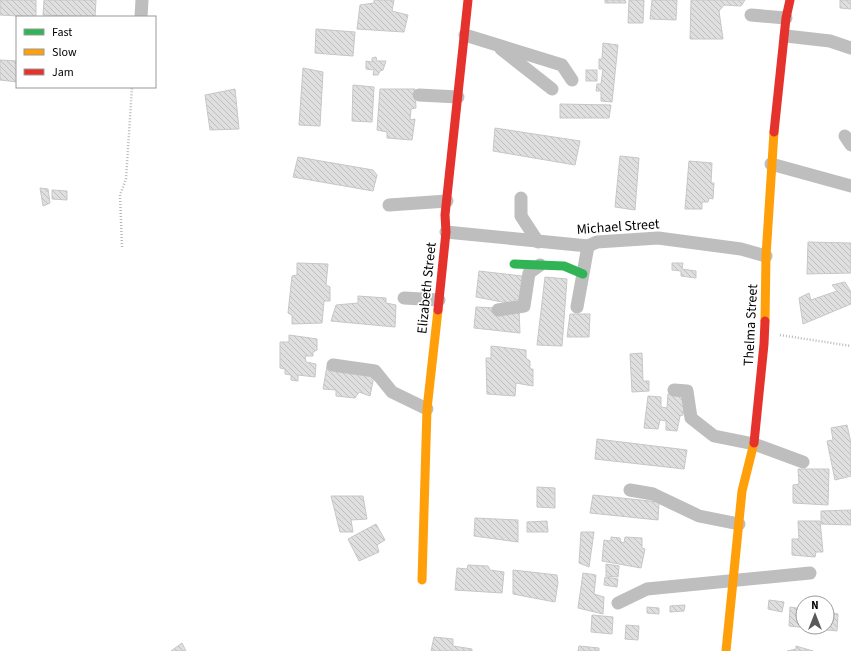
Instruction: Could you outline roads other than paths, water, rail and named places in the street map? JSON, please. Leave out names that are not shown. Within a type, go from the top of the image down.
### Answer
[{"type":"street","points":[[141,16],[142,0]]},
{"type":"street","name":"Elizabeth Street","points":[[422,580],[427,409],[446,232],[447,201],[468,0]]},
{"type":"street","name":"Thelma Street","points":[[726,651],[742,491],[754,444],[764,344],[766,256],[771,164],[786,36],[786,18],[790,0]]},
{"type":"street","points":[[751,15],[786,18]]},
{"type":"street","points":[[465,35],[562,65],[572,80]]},
{"type":"street","points":[[786,36],[830,41],[851,48]]},
{"type":"street","points":[[494,44],[552,89]]},
{"type":"street","points":[[419,95],[458,97]]},
{"type":"street","points":[[771,164],[851,186]]},
{"type":"street","points":[[521,198],[521,216],[538,242]]},
{"type":"street","points":[[389,204],[447,201]]},
{"type":"street","name":"Michael Street","points":[[446,232],[588,246],[597,242],[658,238],[741,249],[766,256]]},
{"type":"street","points":[[576,306],[588,246]]},
{"type":"street","points":[[514,264],[564,266],[582,274]]},
{"type":"street","points":[[498,310],[524,306],[529,273],[540,265]]},
{"type":"street","points":[[404,298],[439,300]]},
{"type":"street","points":[[333,365],[375,371],[392,392],[427,409]]},
{"type":"street","points":[[674,390],[687,391],[691,418],[714,436],[754,444],[803,462]]},
{"type":"street","points":[[630,490],[653,494],[699,516],[739,524]]},
{"type":"street","points":[[618,603],[647,589],[682,584],[733,581],[810,573]]}]
